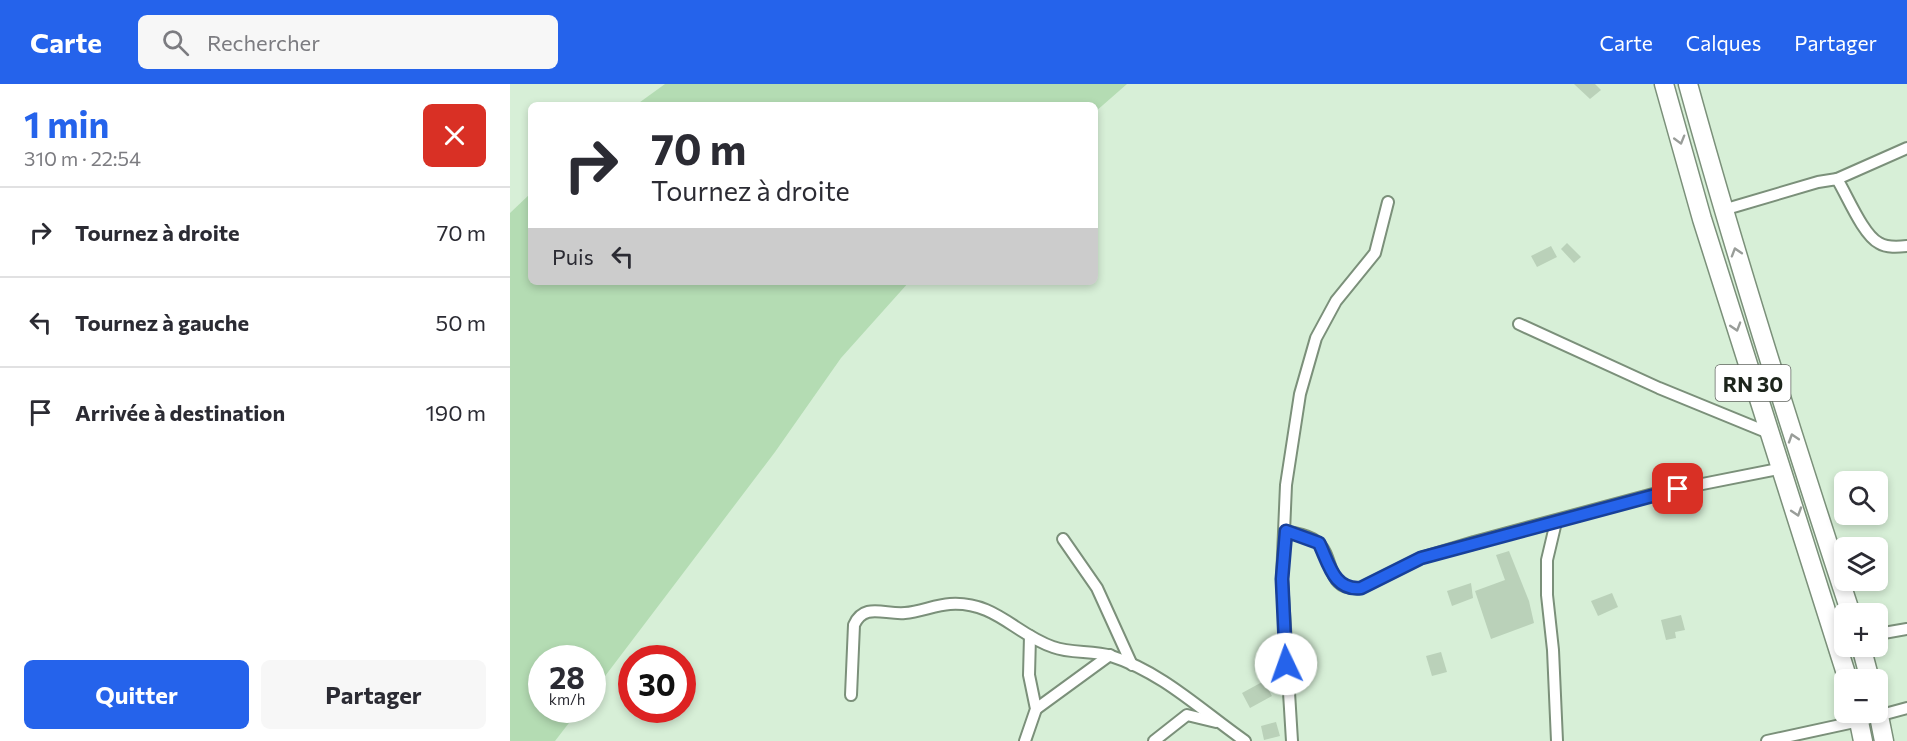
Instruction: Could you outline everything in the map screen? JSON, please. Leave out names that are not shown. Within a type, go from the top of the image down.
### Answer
[{"type":"main road","name":"RN 30","points":[[1664,84],[1702,219],[1769,433],[1783,468],[1845,669]]},
{"type":"main road","name":"RN 30","points":[[1688,84],[1723,210],[1792,435],[1847,603]]},
{"type":"main road","points":[[1859,723],[1863,741]]},
{"type":"main road","points":[[1881,723],[1884,741]]},
{"type":"street","points":[[1723,210],[1818,182],[1837,180],[1907,148]]},
{"type":"street","points":[[1837,180],[1869,234],[1878,243],[1892,247],[1907,246]]},
{"type":"street","points":[[1292,741],[1282,579],[1286,531],[1286,485],[1300,394],[1316,338],[1336,301],[1375,253],[1388,202]]},
{"type":"street","points":[[1519,324],[1659,388],[1769,433]]},
{"type":"street","points":[[1286,531],[1319,543],[1334,577],[1341,585],[1350,589],[1361,588],[1421,558],[1657,493],[1783,468]]},
{"type":"street","points":[[1556,522],[1547,560],[1546,595],[1553,650],[1557,741]]},
{"type":"street","points":[[1063,539],[1097,588],[1132,665]]},
{"type":"street","points":[[851,695],[854,625],[858,614],[865,611],[905,613],[950,604],[977,606],[999,614],[1030,636],[1053,647],[1110,655],[1152,674],[1245,741]]},
{"type":"street","points":[[1888,632],[1907,629]]},
{"type":"street","points":[[1025,741],[1036,709],[1029,675],[1030,636]]},
{"type":"street","points":[[1036,709],[1110,655]]},
{"type":"street","points":[[1185,696],[1187,715]]},
{"type":"street","points":[[1888,711],[1907,708]]},
{"type":"street","points":[[1187,715],[1219,723]]},
{"type":"street","points":[[1154,741],[1187,715]]},
{"type":"street","points":[[1767,741],[1835,723]]},
{"type":"green space","points":[[665,84],[1127,84],[1098,109],[1098,102],[640,102]]},
{"type":"green space","points":[[528,196],[528,285],[906,285],[841,358],[775,452],[629,645],[618,645],[618,659],[606,675],[606,645],[528,645],[528,723],[569,723],[555,741],[510,741],[510,213]]},
{"type":"building","points":[[1574,84],[1595,84],[1601,90],[1590,99]]},
{"type":"building","points":[[1567,243],[1581,257],[1574,263],[1561,249]]},
{"type":"building","points":[[1551,246],[1557,257],[1537,267],[1531,256]]},
{"type":"building","points":[[1509,551],[1529,601],[1534,623],[1491,639],[1475,591],[1505,580],[1496,555]]},
{"type":"building","points":[[1471,583],[1473,598],[1452,606],[1447,591]]},
{"type":"building","points":[[1612,593],[1618,607],[1598,616],[1591,601]]},
{"type":"building","points":[[1681,615],[1685,630],[1675,632],[1676,638],[1666,640],[1661,620]]},
{"type":"building","points":[[1441,652],[1447,672],[1432,676],[1426,656]]},
{"type":"building","points":[[1264,681],[1272,696],[1250,708],[1242,693]]},
{"type":"building","points":[[1276,722],[1280,736],[1264,740],[1261,726]]},
{"type":"route","points":[[1286,664],[1282,579],[1286,531],[1319,543],[1334,577],[1341,585],[1350,589],[1361,588],[1421,558],[1678,489]]}]
